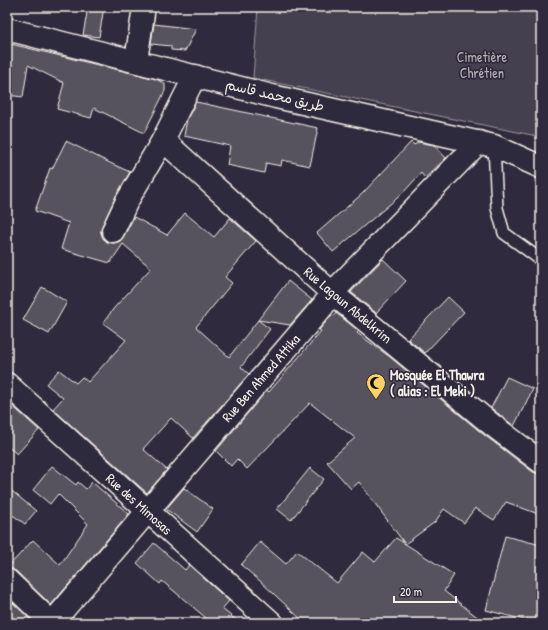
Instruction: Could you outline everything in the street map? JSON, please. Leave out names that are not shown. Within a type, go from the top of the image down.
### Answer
[{"type":"street","points":[[136,61],[144,7]]},
{"type":"street","name":"طريق محمد قاسم","points":[[7,29],[276,96],[487,144],[541,167]]},
{"type":"street","points":[[113,231],[127,201],[163,140],[195,76]]},
{"type":"street","name":"Rue Lagoun Abdelkrim","points":[[163,140],[332,293],[490,424],[541,462]]},
{"type":"street","name":"Rue Ben Ahmed Attika","points":[[52,623],[323,306],[332,293],[487,144]]},
{"type":"street","name":"Rue des Mimosas","points":[[7,384],[272,623]]},
{"type":"street","points":[[7,580],[52,623]]},
{"type":"lane","points":[[487,144],[497,208],[504,233],[541,260]]},
{"type":"green space","name":"Cimetière Chrétien","points":[[258,7],[541,7],[541,140],[532,135],[253,78]]},
{"type":"building","points":[[88,7],[104,7],[99,37],[83,35]]},
{"type":"building","points":[[154,24],[196,29],[185,51],[171,50],[171,46],[151,44]]},
{"type":"building","points":[[7,43],[156,79],[165,84],[165,91],[144,133],[94,108],[91,118],[57,109],[64,83],[28,65],[23,97],[7,95]]},
{"type":"building","points":[[196,102],[318,128],[310,166],[282,160],[281,166],[266,163],[264,173],[227,165],[230,146],[184,136],[187,119]]},
{"type":"building","points":[[66,141],[130,172],[116,196],[102,226],[101,232],[103,238],[107,242],[114,243],[120,241],[134,217],[167,235],[185,213],[214,237],[230,218],[256,241],[225,277],[232,283],[196,327],[229,357],[258,320],[270,329],[241,367],[249,374],[193,438],[171,418],[143,449],[167,470],[147,493],[53,409],[63,398],[46,384],[59,370],[76,383],[82,377],[88,382],[126,340],[103,323],[114,308],[151,268],[123,244],[110,263],[61,249],[69,223],[35,211],[50,168],[52,169]]},
{"type":"building","points":[[411,142],[414,145],[418,142],[434,145],[446,158],[425,178],[421,173],[402,194],[333,252],[317,233],[362,194]]},
{"type":"building","points":[[383,259],[406,281],[376,313],[351,292]]},
{"type":"building","points":[[288,281],[312,300],[290,325],[258,320]]},
{"type":"building","points":[[42,287],[67,302],[49,334],[23,320]]},
{"type":"building","points":[[448,297],[464,312],[425,353],[408,339]]},
{"type":"building","points":[[336,313],[359,331],[357,333],[390,357],[483,434],[533,472],[541,474],[541,515],[506,502],[494,520],[475,508],[464,523],[444,509],[435,522],[405,544],[359,482],[351,489],[327,462],[355,438],[310,403],[247,469],[237,459],[231,466],[216,451],[267,390],[269,392],[321,331],[319,330],[332,315],[334,316]]},
{"type":"building","points":[[507,377],[533,389],[514,426],[491,408]]},
{"type":"building","points":[[7,401],[39,430],[17,454],[7,446]]},
{"type":"building","points":[[52,466],[76,485],[78,482],[86,489],[92,482],[129,514],[51,605],[16,571],[7,568],[33,540],[60,565],[88,524],[58,494],[50,504],[33,490]]},
{"type":"building","points":[[310,468],[324,479],[291,520],[277,509]]},
{"type":"building","points":[[7,487],[36,511],[25,524],[7,511]]},
{"type":"building","points":[[184,488],[213,509],[197,532],[166,509]]},
{"type":"building","points":[[505,536],[541,545],[541,623],[486,610]]},
{"type":"building","points":[[396,538],[454,575],[444,591],[485,623],[305,623],[241,565],[260,542],[286,564],[297,551],[337,583],[363,552],[375,562]]},
{"type":"building","points":[[154,543],[185,570],[189,565],[229,601],[222,609],[240,623],[212,623],[162,581],[160,584],[137,563]]},
{"type":"building","points":[[10,600],[34,623],[7,623],[7,604]]},
{"type":"place","name":"Mosquée El Thawra ( alias : El Meki )","points":[[376,400]]}]
